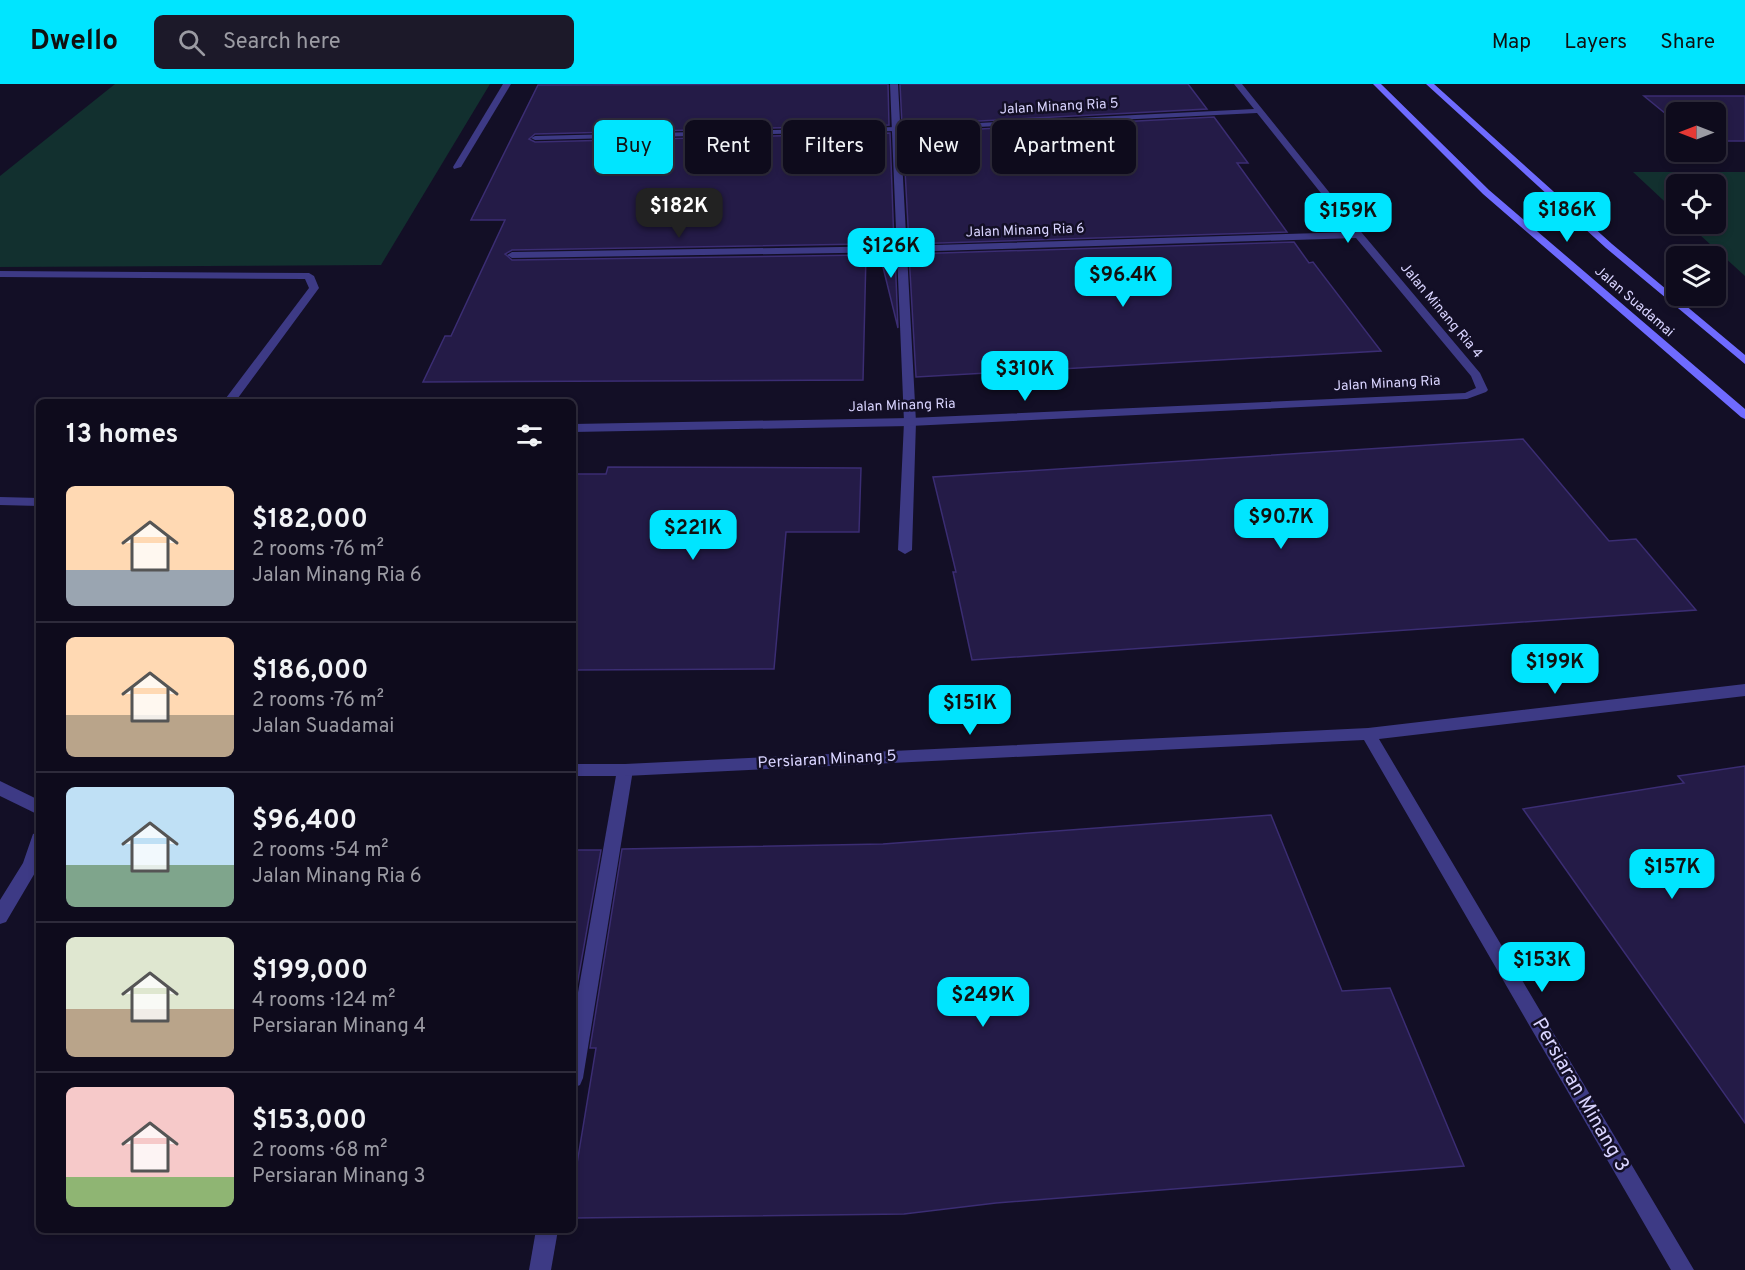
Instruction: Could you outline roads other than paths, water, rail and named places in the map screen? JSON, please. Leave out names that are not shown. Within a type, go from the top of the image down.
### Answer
[{"type":"main road","name":"Jalan Suadamai","points":[[1377,84],[1486,192],[1745,415]]},
{"type":"main road","name":"Jalan Suadamai","points":[[1430,84],[1609,246],[1745,361]]},
{"type":"street","points":[[457,166],[507,84]]},
{"type":"street","points":[[894,84],[897,120]]},
{"type":"street","name":"Jalan Minang Ria 4","points":[[1238,84],[1359,235],[1476,375],[1482,390]]},
{"type":"street","name":"Jalan Minang Ria 5","points":[[980,125],[1259,111]]},
{"type":"street","name":"Jalan Minang Ria 5","points":[[535,138],[897,129]]},
{"type":"street","points":[[900,174],[910,422],[905,550]]},
{"type":"street","name":"Jalan Minang Ria 6","points":[[512,255],[902,249],[1359,235]]},
{"type":"street","points":[[0,274],[309,276],[314,288],[231,399]]},
{"type":"street","name":"Jalan Minang Ria","points":[[576,428],[910,422],[1467,396],[1482,390]]},
{"type":"street","points":[[0,501],[36,502]]},
{"type":"street","name":"Persiaran Minang 5","points":[[576,770],[625,770],[1368,734],[1745,690]]},
{"type":"street","name":"Persiaran Minang 3","points":[[1368,734],[1683,1270]]},
{"type":"street","points":[[576,1060],[625,770]]},
{"type":"street","points":[[0,788],[36,806]]},
{"type":"street","points":[[0,916],[31,865],[36,849]]},
{"type":"street","points":[[540,1270],[546,1233]]}]
